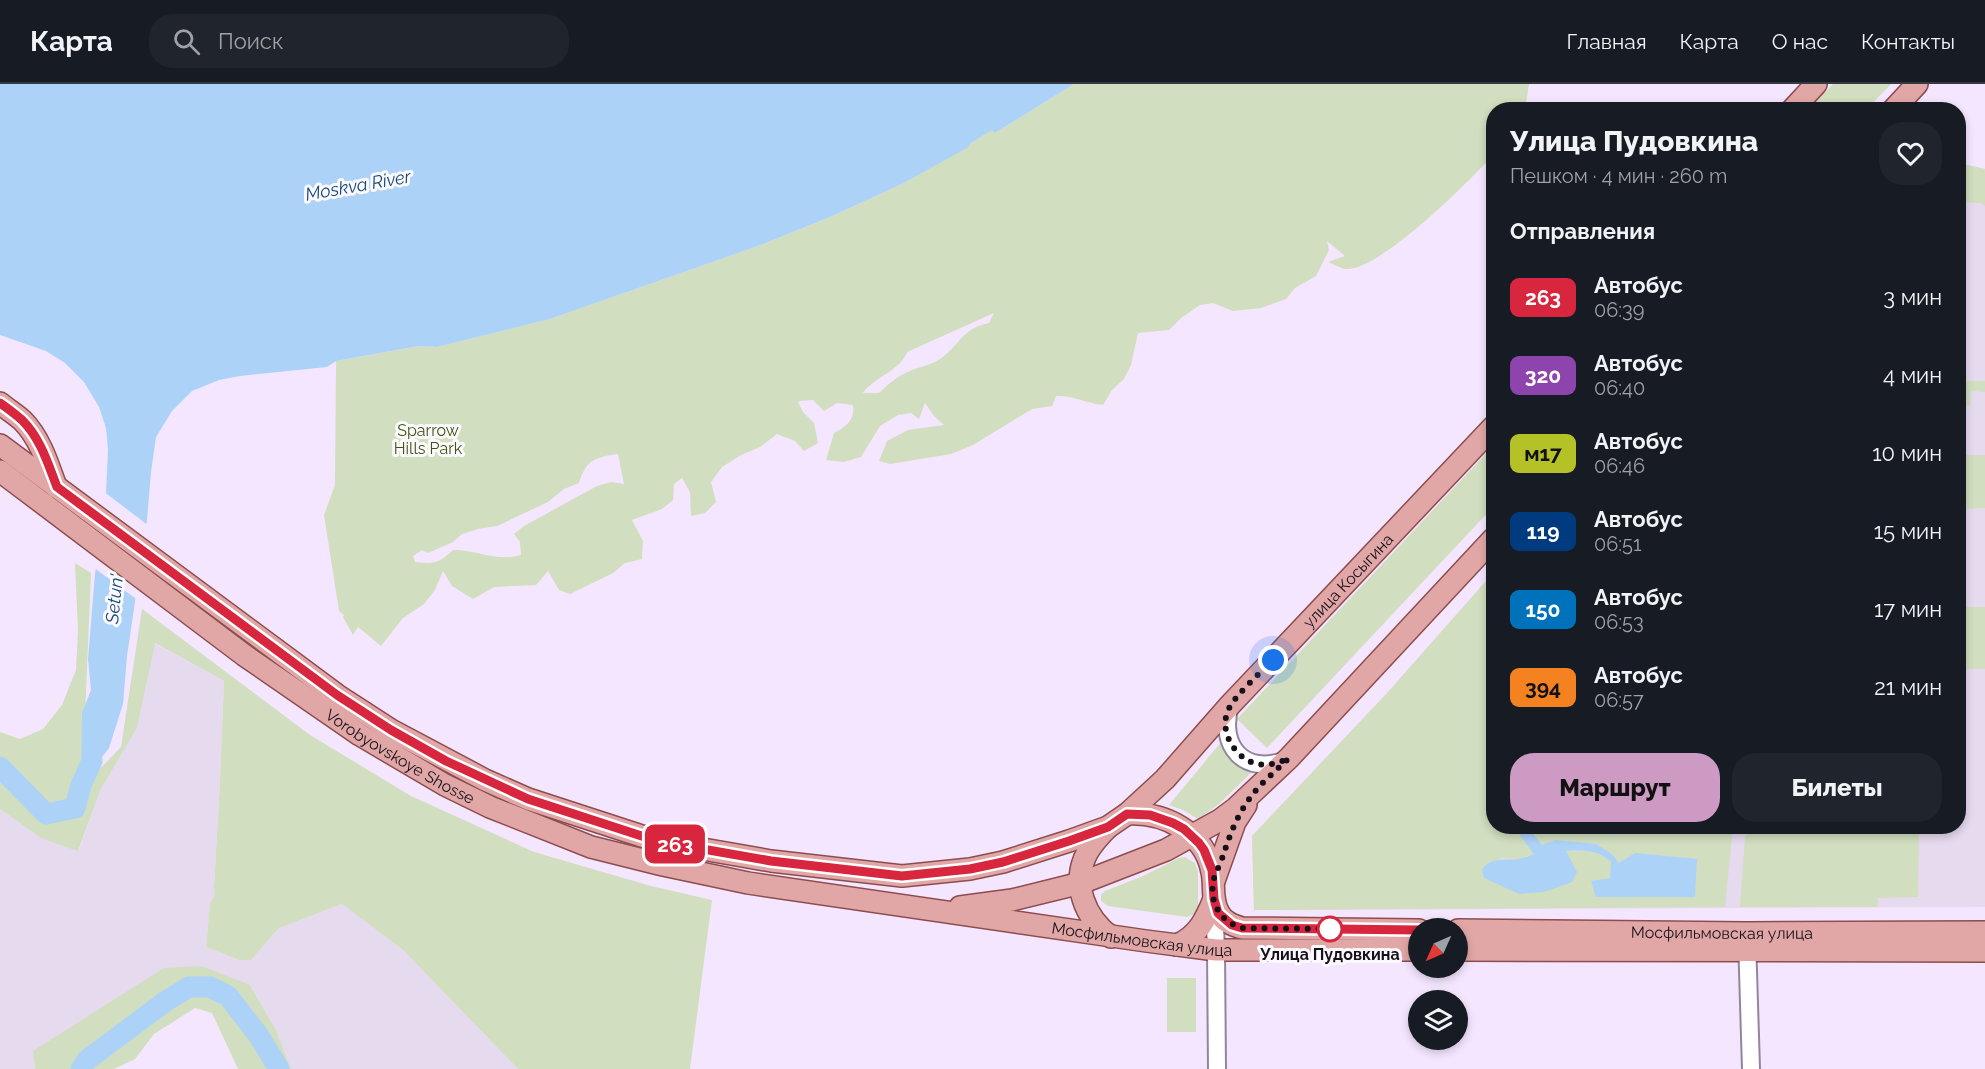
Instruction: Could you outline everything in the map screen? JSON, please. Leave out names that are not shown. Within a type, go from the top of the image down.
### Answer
[{"type":"main road","points":[[1799,102],[1816,84]]},
{"type":"main road","points":[[1900,102],[1917,84]]},
{"type":"main road","points":[[0,403],[23,421],[35,436],[57,487]]},
{"type":"main road","name":"улица Косыгина","points":[[929,874],[1003,862],[1108,827],[1127,814],[1165,779],[1230,705],[1486,434]]},
{"type":"main road","name":"Vorobyovskoye Shosse","points":[[0,445],[346,701],[410,741],[496,785],[528,799],[657,841],[771,861],[902,876],[929,874]]},
{"type":"main road","name":"Vorobyovskoye Shosse","points":[[0,471],[252,660],[360,735],[445,785],[490,807],[591,847],[748,883],[872,902]]},
{"type":"main road","points":[[932,910],[1012,900],[1081,883],[1166,850],[1220,820],[1253,793],[1289,758],[1486,547]]},
{"type":"main road","points":[[1177,945],[1197,932],[1235,822],[1253,793]]},
{"type":"main road","points":[[1127,814],[1162,818],[1179,826],[1192,836],[1204,850],[1212,870],[1213,890]]},
{"type":"main road","name":"улица Косыгина","points":[[1108,827],[1087,853],[1081,883],[1088,914],[1111,937]]},
{"type":"main road","points":[[872,902],[890,897],[893,890],[891,882],[882,874]]},
{"type":"main road","name":"Мосфильмовская улица","points":[[1213,890],[1218,913],[1232,925],[1242,928],[1408,930]]},
{"type":"main road","name":"Мосфильмовская улица","points":[[872,902],[1216,950],[1408,950]]},
{"type":"main road","name":"Мосфильмовская улица","points":[[1468,930],[1985,951]]},
{"type":"main road","name":"Мосфильмовская улица","points":[[1468,950],[1747,942],[1985,932]]},
{"type":"street","points":[[1230,705],[1226,731],[1230,744],[1239,754],[1251,762],[1264,765],[1278,763],[1289,758]]},
{"type":"street","points":[[1213,890],[1217,1069]]},
{"type":"street","points":[[1747,942],[1751,1069]]},
{"type":"shaded area","points":[[1966,165],[1985,169],[1985,907],[1254,910],[1252,836],[1388,692],[1486,581],[1486,834],[1966,834]]},
{"type":"shaded area","points":[[154,643],[224,681],[215,895],[210,905],[206,947],[239,960],[251,960],[279,928],[342,904],[403,950],[518,1069],[291,1069],[276,1030],[250,985],[33,1051],[35,1069],[0,1069],[0,809],[41,838],[79,850],[101,789],[137,728]]},
{"type":"green space","name":"Sparrow Hills Park","points":[[1074,84],[1529,84],[1526,102],[1486,102],[1486,162],[1446,202],[1401,241],[1360,266],[1345,269],[1328,262],[1345,256],[1327,241],[1329,250],[1316,276],[1295,288],[1286,299],[1261,308],[1233,311],[1213,303],[1200,305],[1181,318],[1169,330],[1138,333],[1131,365],[1124,379],[1112,390],[1103,405],[1056,396],[1052,406],[1032,409],[973,445],[951,454],[890,464],[879,461],[887,441],[908,430],[944,425],[925,403],[919,419],[911,413],[898,415],[880,426],[861,457],[844,462],[826,460],[834,433],[851,419],[853,405],[837,403],[824,411],[813,400],[800,401],[798,402],[803,412],[814,423],[818,443],[804,451],[795,441],[777,434],[760,447],[741,455],[722,467],[711,482],[716,502],[705,513],[691,516],[690,492],[682,478],[674,484],[673,500],[662,509],[632,520],[643,541],[642,559],[625,563],[613,573],[570,594],[559,590],[548,571],[536,585],[494,587],[473,599],[452,586],[443,571],[435,590],[424,604],[403,618],[381,646],[358,627],[353,635],[344,615],[339,611],[324,515],[335,485],[336,361],[420,346],[437,347],[550,319],[758,246],[830,217],[902,184],[966,148],[993,129],[995,133]],"holes":[[[994,313],[989,323],[974,328],[940,359],[901,375],[879,393],[863,393],[899,364],[907,352]],[[618,454],[624,484],[611,482],[597,486],[524,526],[514,534],[520,542],[521,555],[504,557],[453,550],[436,562],[415,562],[413,556],[422,550],[428,553],[453,542],[462,534],[497,526],[548,502],[564,489],[579,483],[585,469],[597,458]]]},
{"type":"green space","points":[[1833,84],[1891,84],[1874,102],[1816,102]]},
{"type":"green space","points":[[1966,165],[1985,169],[1985,206],[1981,203],[1966,202]]},
{"type":"green space","points":[[1966,381],[1985,381],[1985,392],[1971,391],[1970,405],[1966,405]]},
{"type":"green space","points":[[1486,454],[1486,515],[1267,748],[1237,719]]},
{"type":"green space","points":[[1966,455],[1985,455],[1985,508],[1966,509]]},
{"type":"green space","points":[[75,563],[91,573],[82,787],[121,747],[142,609],[310,735],[411,796],[534,852],[651,886],[712,900],[690,1069],[518,1069],[403,950],[342,904],[279,928],[251,960],[239,960],[206,947],[210,904],[215,895],[224,681],[155,643],[137,728],[101,789],[78,851],[41,838],[0,809],[0,732],[20,739],[43,729],[62,705],[76,670],[78,630]]},
{"type":"green space","points":[[1486,581],[1486,834],[1732,834],[1725,907],[1254,910],[1252,836],[1388,692]],"holes":[[[1596,844],[1612,854],[1619,863],[1695,897],[1610,878],[1611,862],[1600,854],[1574,851],[1522,858]],[[1501,858],[1518,859],[1485,866]]]},
{"type":"green space","points":[[1966,607],[1985,607],[1985,669],[1966,669]]},
{"type":"green space","points":[[1222,741],[1244,765],[1253,771],[1220,803],[1198,819],[1169,805]]},
{"type":"green space","points":[[1747,834],[1919,834],[1918,897],[1878,898],[1877,907],[1740,907],[1745,836]]},
{"type":"green space","points":[[1185,857],[1195,863],[1198,872],[1198,907],[1194,914],[1187,917],[1108,906],[1101,901],[1101,895],[1105,891]]},
{"type":"green space","points":[[201,966],[250,985],[276,1030],[291,1069],[238,1069],[212,1013],[195,1008],[154,1034],[135,1059],[114,1069],[35,1069],[33,1051],[164,968]]},
{"type":"green space","points":[[1167,978],[1196,978],[1196,1032],[1167,1032]]},
{"type":"water","name":"Moskva River","points":[[0,84],[1074,84],[995,133],[992,130],[967,148],[902,184],[830,217],[758,246],[550,319],[437,347],[419,346],[336,361],[327,367],[219,380],[192,391],[172,411],[156,437],[147,520],[127,656],[123,704],[109,748],[81,785],[82,713],[91,690],[88,659],[95,574],[106,493],[108,450],[106,428],[99,407],[84,382],[65,363],[46,351],[0,335]]},
{"type":"water","points":[[1519,834],[1533,834],[1542,845],[1555,840],[1596,844],[1612,854],[1619,863],[1635,853],[1697,859],[1695,897],[1596,897],[1591,881],[1610,878],[1611,862],[1601,855],[1585,851],[1566,851],[1577,872],[1572,882],[1544,892],[1519,894],[1484,878],[1482,870],[1489,863],[1519,859],[1534,854]]},
{"type":"pier","points":[[103,491],[149,526],[139,601],[93,567]]},
{"type":"waterway","name":"Setun'","points":[[0,767],[46,814],[75,808],[81,785],[92,761]]},
{"type":"waterway","name":"Setun'","points":[[81,1069],[87,1060],[166,1001],[189,987],[210,987],[228,996],[259,1036],[279,1069]]},
{"type":"bus line","name":"263","points":[[0,403],[23,421],[35,436],[57,487],[158,563],[337,695],[391,730],[446,761],[528,799],[657,841],[771,861],[902,876],[970,869],[1003,862],[1108,827],[1127,814],[1150,815],[1184,829],[1199,843],[1212,870],[1214,899],[1218,913],[1232,925],[1242,928],[1408,930]]},
{"type":"place","name":"Улица Пудовкина","points":[[1330,929]]},
{"type":"route","points":[[1273,660],[1230,705],[1226,731],[1230,744],[1244,759],[1264,765],[1278,763],[1289,758],[1253,793],[1235,822],[1213,882],[1214,899],[1218,913],[1232,925],[1242,928],[1330,929]]}]
